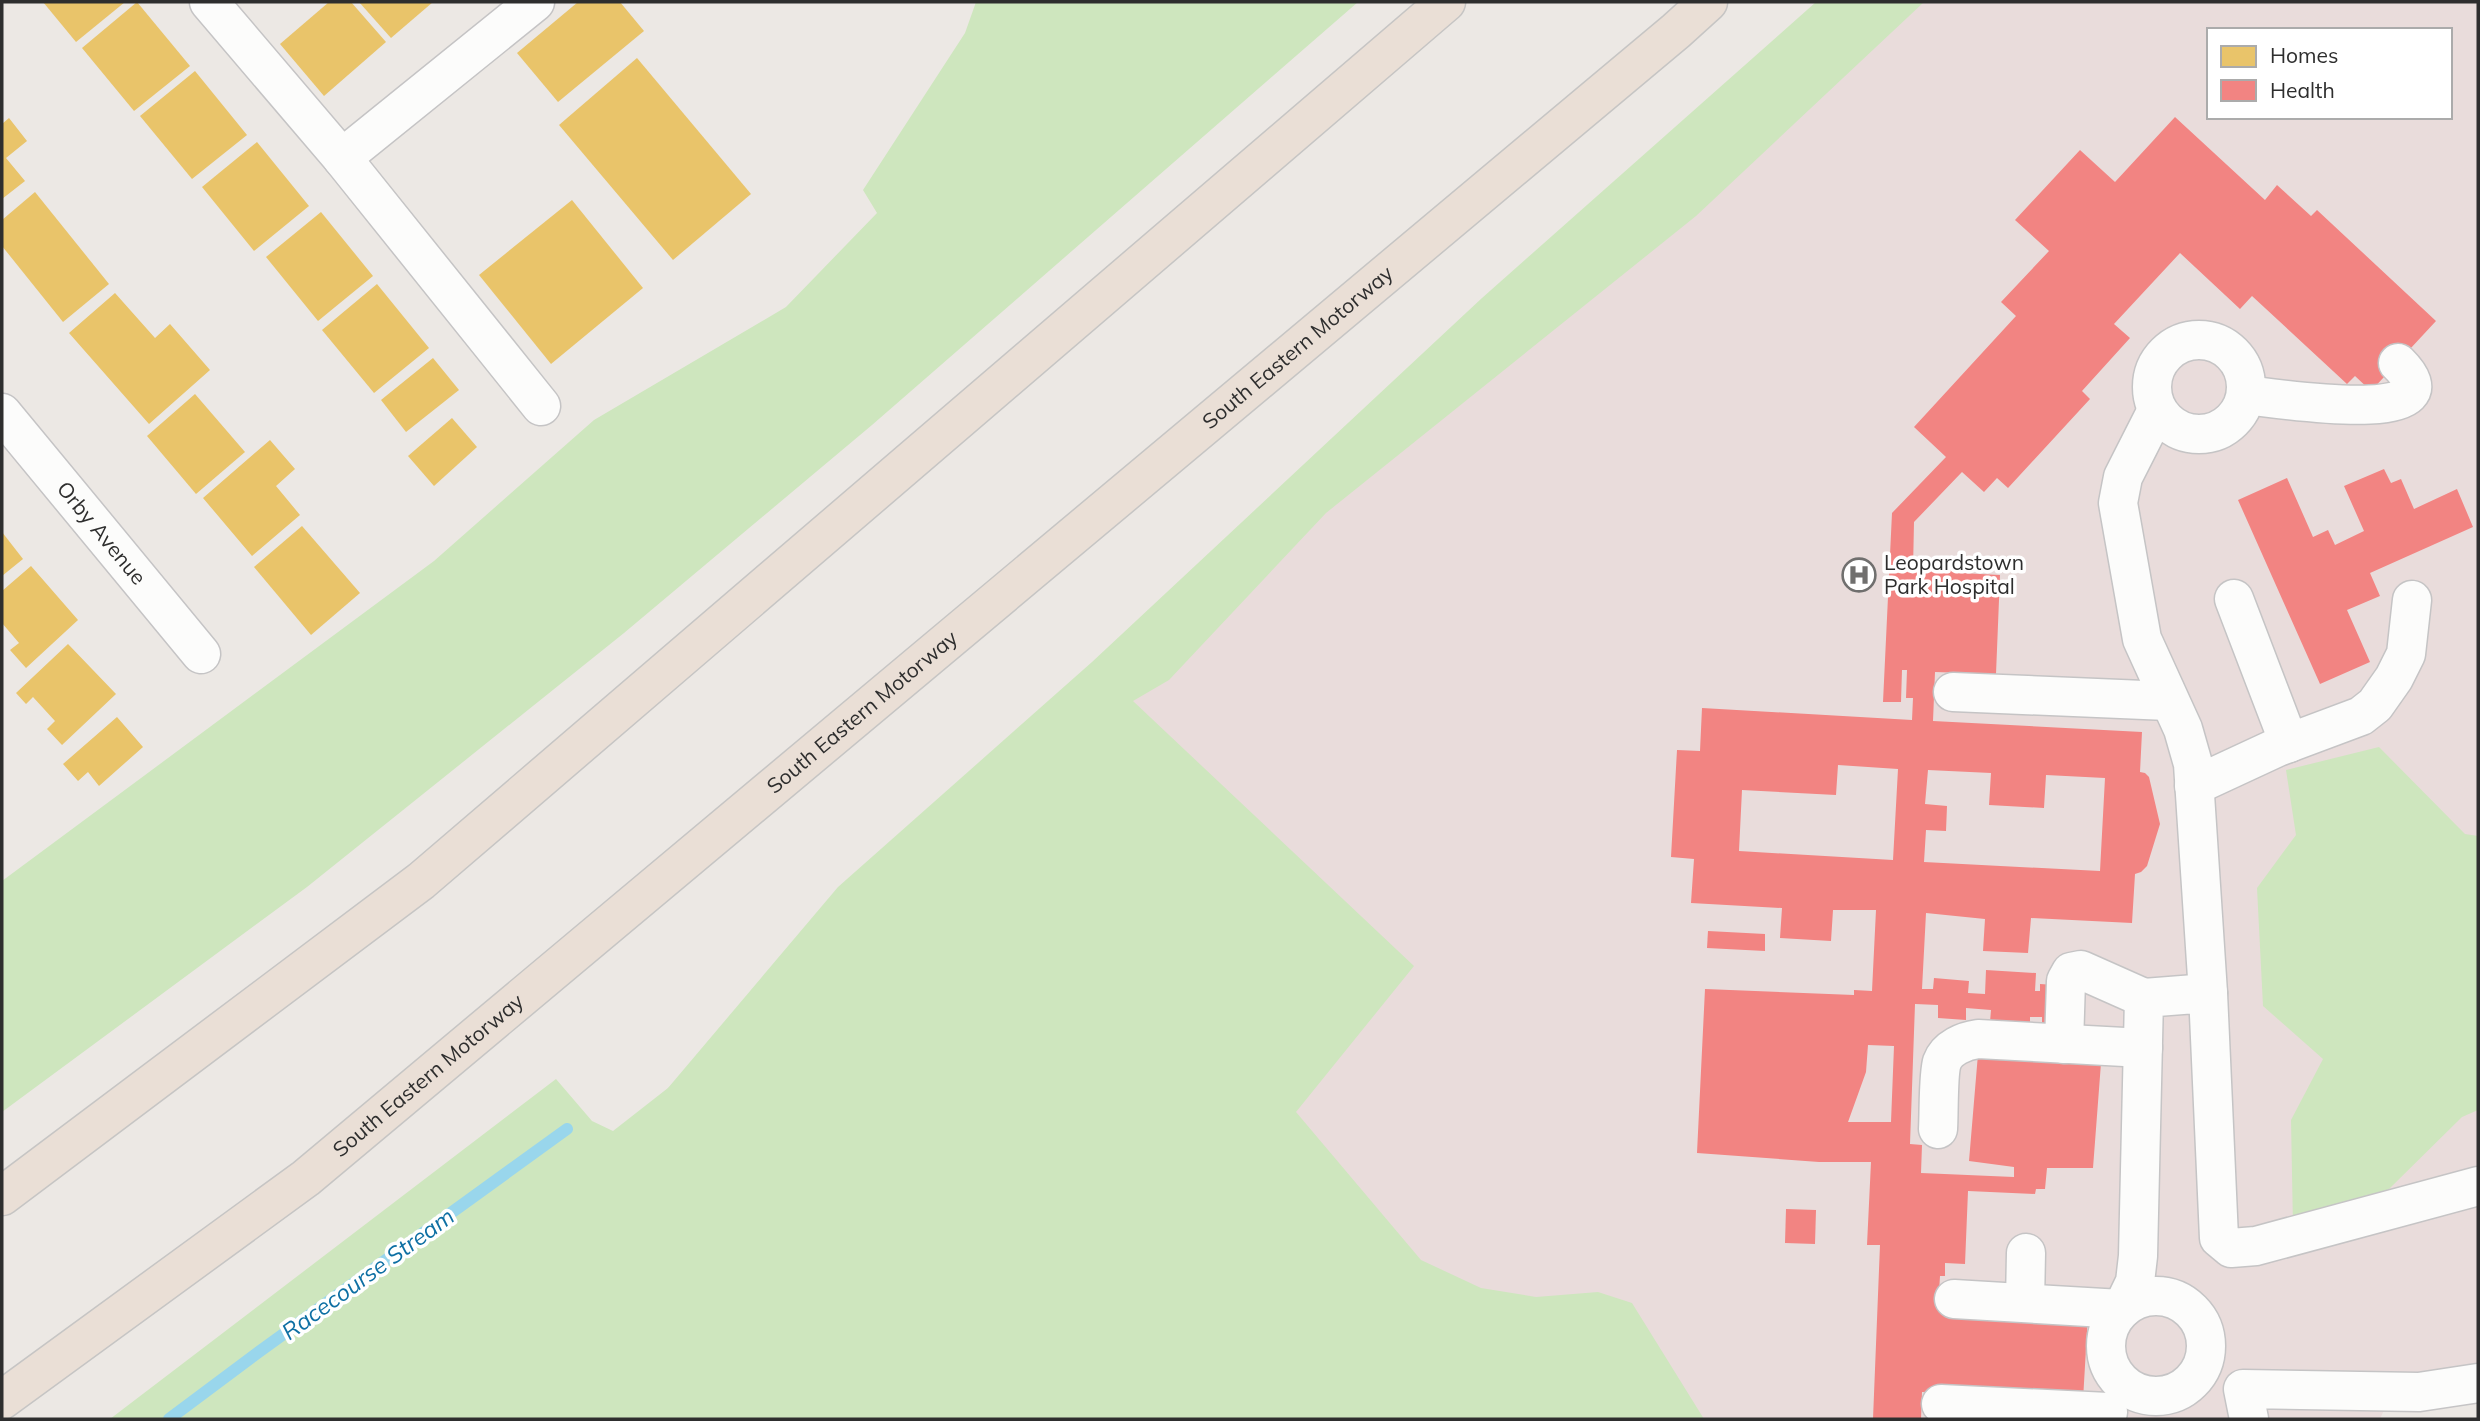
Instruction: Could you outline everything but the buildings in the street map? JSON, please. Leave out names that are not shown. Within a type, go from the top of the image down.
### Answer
[{"type":"highway","points":[[2,1196],[421,881],[1446,2]]},
{"type":"highway","name":"South Eastern Motorway","points":[[2,1400],[306,1178],[1708,2]]},
{"type":"street","points":[[209,2],[342,158],[541,406]]},
{"type":"street","points":[[342,158],[535,2]]},
{"type":"street","points":[[2200,340],[2216,343],[2230,352],[2241,364],[2246,378],[2246,395],[2234,420],[2222,429],[2208,434],[2179,430],[2166,422],[2157,410],[2152,394],[2152,378],[2158,362],[2169,350],[2184,342],[2200,340]]},
{"type":"street","points":[[2246,395],[2360,406],[2390,404],[2409,395],[2412,389],[2412,381],[2398,363]]},
{"type":"street","points":[[2157,410],[2123,477],[2118,503],[2142,639],[2189,747],[2193,764],[2208,993],[2219,1238],[2231,1248],[2256,1247],[2478,1186]]},
{"type":"street","name":"Orby Avenue","points":[[2,413],[201,654]]},
{"type":"street","points":[[2234,599],[2289,743]]},
{"type":"street","points":[[2194,786],[2289,743],[2361,716],[2375,705],[2394,678],[2406,654],[2412,600]]},
{"type":"street","points":[[1953,692],[2168,701]]},
{"type":"street","points":[[2064,1044],[2066,981],[2071,972],[2081,970],[2144,998],[2208,993]]},
{"type":"street","points":[[1941,1404],[2108,1416],[2109,1364],[2106,1336],[2135,1282],[2138,1256],[2144,998]]},
{"type":"street","points":[[1938,1129],[1942,1062],[1952,1049],[1968,1040],[2143,1048]]},
{"type":"street","points":[[2025,1302],[2026,1252]]},
{"type":"street","points":[[1954,1299],[2122,1309],[2134,1300],[2149,1296],[2164,1296],[2177,1300],[2189,1308],[2199,1320],[2246,1404]]},
{"type":"street","points":[[2155,1397],[2170,1395],[2195,1378],[2203,1364],[2205,1334]]},
{"type":"street","points":[[2109,1364],[2116,1377],[2140,1394],[2246,1404],[2419,1392],[2478,1383]]},
{"type":"shaded area","name":"Leopardstown Park Hospital","points":[[1873,2],[2478,2],[2478,1404],[2384,1410],[2380,1419],[241,1419],[603,1143],[993,813]]},
{"type":"green space","points":[[976,2],[1358,2],[872,425],[624,633],[307,887],[2,1112],[2,881],[434,561],[594,420],[786,307],[877,213],[863,190],[965,33]]},
{"type":"green space","points":[[1816,2],[1924,2],[1696,216],[1326,513],[1169,680],[1133,701],[1414,966],[1296,1112],[1421,1260],[1481,1288],[1536,1297],[1598,1292],[1632,1303],[1704,1419],[110,1419],[556,1079],[592,1121],[613,1131],[668,1088],[838,887],[1092,662],[1482,298]]},
{"type":"green space","points":[[2379,747],[2465,834],[2478,836],[2478,1110],[2462,1117],[2389,1189],[2293,1227],[2291,1120],[2323,1059],[2263,1006],[2257,888],[2296,835],[2286,770]]},
{"type":"waterway","name":"Racecourse Stream","points":[[169,1419],[567,1129]]},
{"type":"place","name":"Leopardstown Park Hospital","points":[[1859,575]]}]
